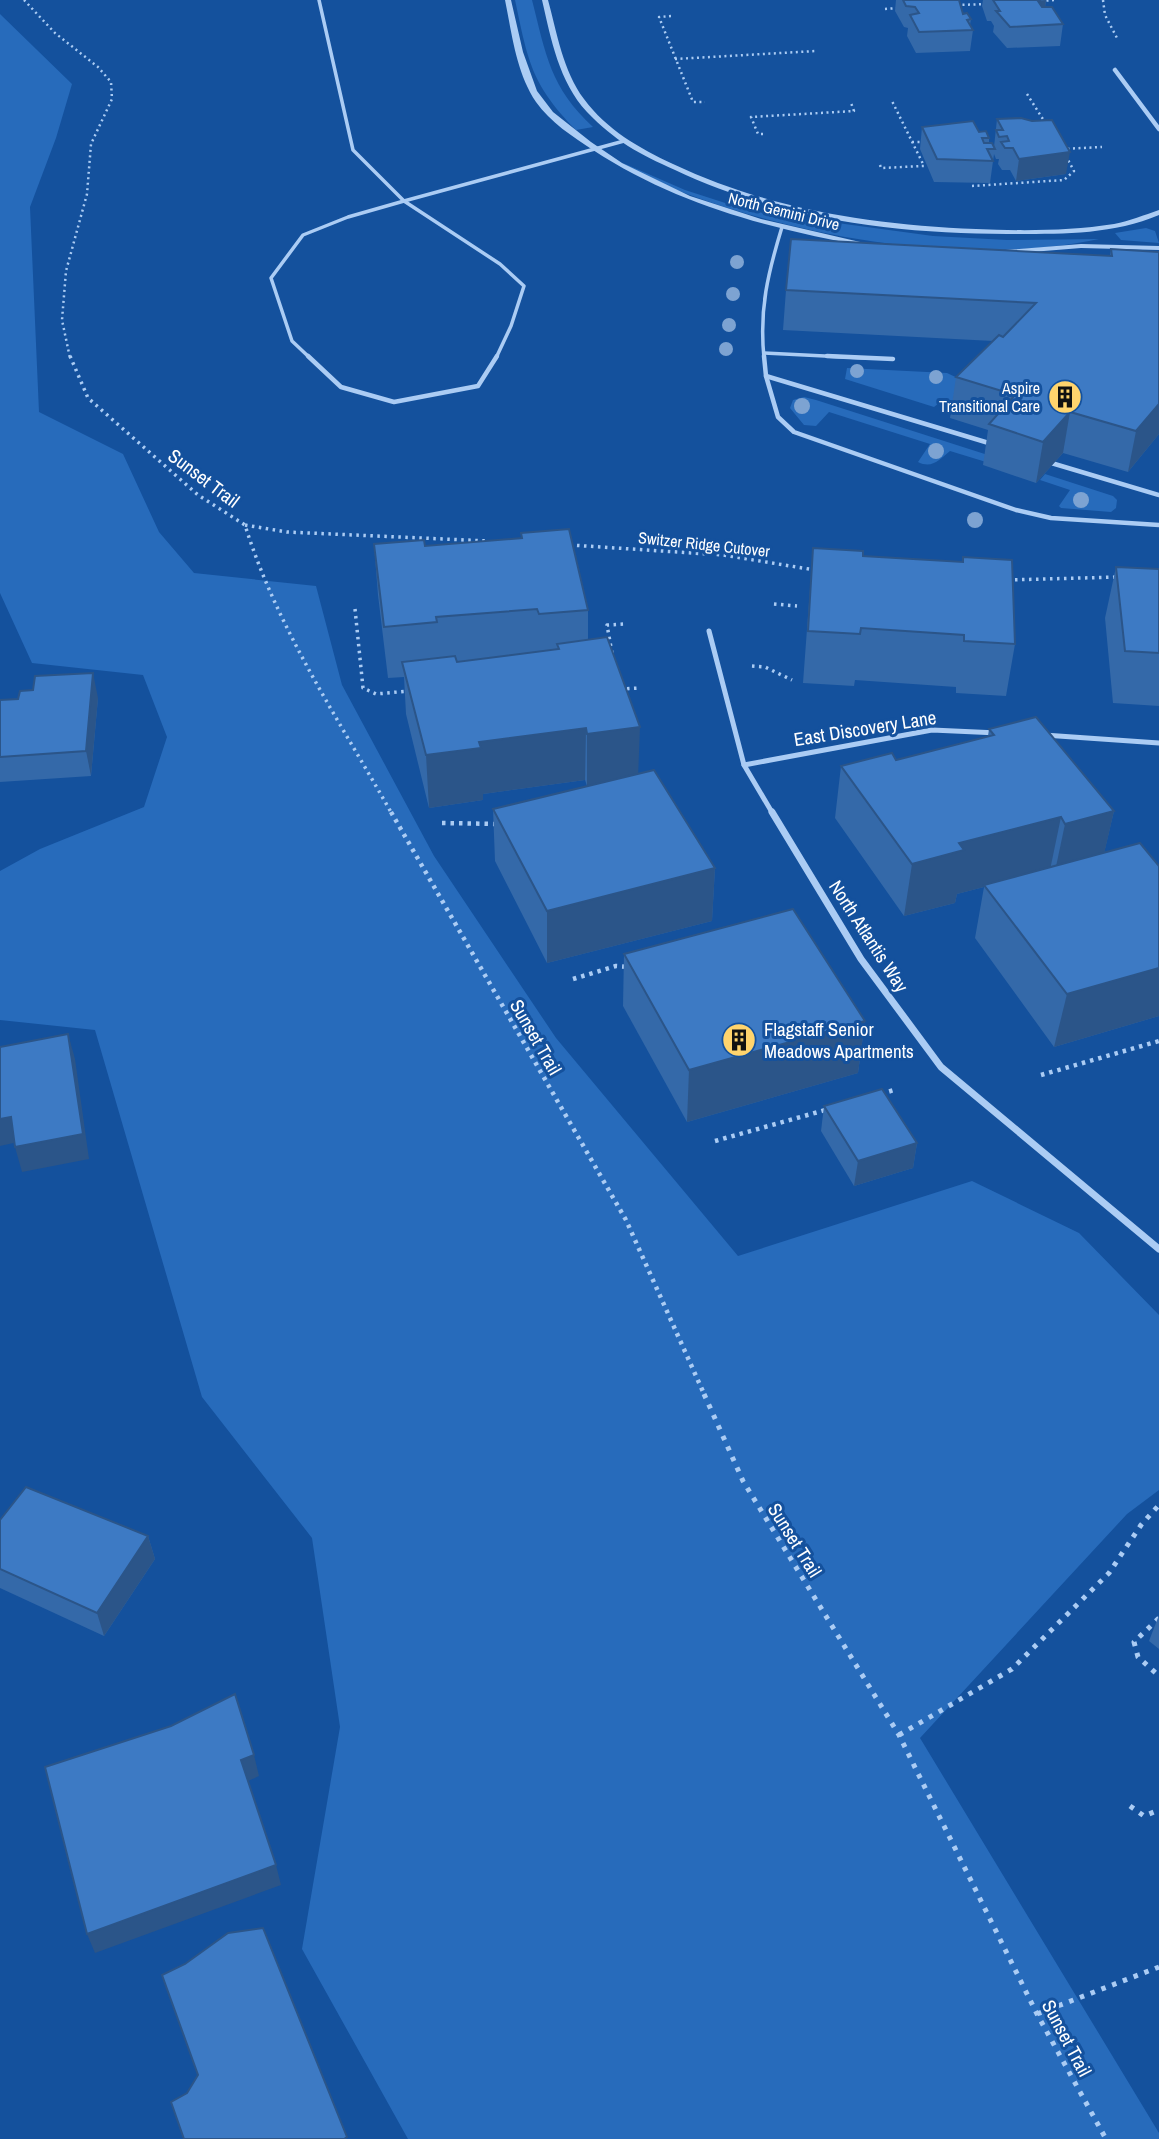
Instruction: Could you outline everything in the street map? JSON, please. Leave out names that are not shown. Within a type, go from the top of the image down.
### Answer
[{"type":"street","name":"North Gemini Drive","points":[[508,0],[525,71],[540,102],[595,149],[649,181],[730,214],[884,247]]},
{"type":"street","name":"North Gemini Drive","points":[[545,0],[558,52],[580,99],[624,141],[694,179],[781,206],[888,225],[998,233],[1076,230],[1141,221],[1159,212]]},
{"type":"street","points":[[1115,70],[1159,129]]},
{"type":"street","points":[[1000,252],[1081,246],[1141,245],[1159,248]]},
{"type":"street","name":"North Atlantis Way","points":[[709,631],[744,765],[862,959],[942,1067],[1159,1249]]},
{"type":"street","name":"East Discovery Lane","points":[[744,765],[932,730],[1009,733]]},
{"type":"street","points":[[1034,734],[1159,743]]},
{"type":"lane","points":[[319,0],[353,150],[402,200],[500,264],[524,286],[516,321],[498,356],[478,386],[394,402],[341,387],[292,341],[271,278],[303,235],[402,200],[624,141]]},
{"type":"lane","points":[[782,227],[765,284],[761,331],[766,376],[778,417],[793,432],[1016,510],[1051,518],[1159,525]]},
{"type":"lane","points":[[764,353],[893,359]]},
{"type":"lane","points":[[766,376],[1002,447]]},
{"type":"lane","points":[[1041,459],[1159,495]]},
{"type":"path","name":"Sunset Trail","points":[[24,0],[55,33],[98,66],[111,82],[113,99],[91,144],[87,194],[65,271],[62,320],[71,360],[88,398],[198,495],[245,525],[255,557],[279,613],[434,889],[626,1220],[743,1481],[899,1735],[1037,2014],[1106,2139]]},
{"type":"path","points":[[1041,1],[1054,0]]},
{"type":"path","points":[[1103,0],[1105,15],[1118,39]]},
{"type":"path","points":[[950,5],[989,3]]},
{"type":"path","points":[[884,9],[911,8]]},
{"type":"path","points":[[671,16],[659,17],[693,102],[705,102]]},
{"type":"path","points":[[675,58],[816,51]]},
{"type":"path","points":[[1027,94],[1046,125]]},
{"type":"path","points":[[880,165],[881,168],[924,166],[892,101]]},
{"type":"path","points":[[763,134],[758,134],[751,117],[854,111],[851,103]]},
{"type":"path","points":[[840,104],[844,112]]},
{"type":"path","points":[[912,142],[925,142]]},
{"type":"path","points":[[972,186],[1064,180],[1070,177],[1074,171],[1057,142]]},
{"type":"path","points":[[1062,149],[1102,147]]},
{"type":"path","points":[[245,525],[287,532],[489,541]]},
{"type":"path","name":"Switzer Ridge Cutover","points":[[557,545],[723,555],[818,570]]},
{"type":"path","points":[[1006,580],[1126,577]]},
{"type":"path","points":[[774,604],[797,606]]},
{"type":"path","points":[[355,609],[363,688],[376,694],[416,691]]},
{"type":"path","points":[[612,653],[607,625],[625,624]]},
{"type":"path","points":[[748,666],[765,665],[785,679],[792,680]]},
{"type":"path","points":[[610,690],[640,688]]},
{"type":"path","points":[[442,823],[508,824]]},
{"type":"path","points":[[573,979],[616,966],[640,967]]},
{"type":"path","points":[[1041,1075],[1159,1041]]},
{"type":"path","points":[[868,1097],[894,1090]]},
{"type":"path","points":[[715,1141],[830,1108]]},
{"type":"path","points":[[899,1735],[1012,1669],[1109,1573],[1141,1525],[1159,1505]]},
{"type":"path","points":[[1159,1618],[1134,1642],[1133,1647],[1135,1653],[1159,1676]]},
{"type":"path","points":[[1130,1806],[1144,1816],[1159,1810]]},
{"type":"path","points":[[1037,2014],[1159,1967]]},
{"type":"shaded area","points":[[515,0],[532,0],[546,54],[558,84],[593,127],[576,130],[540,85],[528,56]]},
{"type":"shaded area","points":[[0,14],[72,84],[56,138],[30,207],[39,412],[123,454],[159,532],[194,573],[316,586],[342,685],[434,856],[556,1038],[738,1256],[972,1181],[1079,1233],[1159,1315],[1159,1490],[1127,1514],[920,1738],[1159,2133],[1159,2139],[408,2139],[302,1949],[340,1727],[312,1538],[202,1397],[95,1030],[0,1020],[0,871],[40,849],[144,807],[167,737],[143,675],[32,663],[0,593]]},
{"type":"shaded area","points":[[623,163],[685,190],[750,211],[933,236],[1007,240],[1099,239],[1008,250],[961,250],[866,240],[820,232],[731,209],[662,184]]},
{"type":"shaded area","points":[[1146,228],[1155,231],[1159,243],[1121,240],[1115,233]]},
{"type":"shaded area","points":[[847,368],[947,373],[964,381],[955,408],[939,403],[934,407],[845,379]]},
{"type":"shaded area","points":[[804,397],[991,456],[986,462],[950,451],[935,462],[923,464],[918,462],[930,444],[829,412],[816,426],[804,425],[790,408],[793,400]]},
{"type":"shaded area","points":[[1045,474],[1113,496],[1117,500],[1116,508],[1111,512],[1061,508],[1059,506],[1070,490],[1040,480]]},
{"type":"building","points":[[903,0],[959,0],[963,14],[967,13],[971,19],[967,20],[973,30],[919,32],[910,15],[919,13],[915,7],[906,6]]},
{"type":"building","points":[[993,0],[1041,0],[1038,1],[1042,7],[1052,7],[1063,24],[1010,27],[996,11],[1000,11]]},
{"type":"building","points":[[1021,118],[1032,121],[1052,120],[1070,152],[1019,159],[1013,148],[1005,148],[1001,142],[1009,141],[1007,136],[999,137],[996,130],[1003,130],[997,119]]},
{"type":"building","points":[[973,121],[979,132],[986,131],[989,138],[982,138],[984,143],[992,143],[995,149],[987,149],[993,161],[937,159],[922,127]]},
{"type":"building","points":[[791,239],[1112,256],[1111,249],[1159,252],[1159,404],[1136,431],[1070,412],[1043,442],[989,424],[1015,395],[956,377],[999,335],[1003,337],[1036,303],[786,290]]},
{"type":"building","points":[[569,529],[588,610],[539,614],[537,609],[436,617],[437,622],[384,627],[374,544],[424,540],[425,546],[522,538],[521,533]]},
{"type":"building","points":[[813,548],[863,551],[863,556],[963,562],[963,557],[1012,560],[1015,644],[964,641],[964,635],[861,628],[860,634],[808,631]]},
{"type":"building","points":[[1116,567],[1159,569],[1159,653],[1125,651]]},
{"type":"building","points":[[607,637],[640,727],[587,734],[586,728],[479,742],[481,748],[426,755],[402,662],[455,656],[457,662],[559,649],[557,644]]},
{"type":"building","points":[[93,673],[86,751],[0,757],[0,700],[18,699],[20,691],[33,690],[35,676]]},
{"type":"building","points":[[1036,717],[1114,811],[1065,824],[1061,817],[959,843],[964,850],[912,864],[841,766],[892,753],[896,760],[994,735],[989,729]]},
{"type":"building","points":[[654,770],[715,868],[547,911],[493,809]]},
{"type":"building","points":[[1140,843],[1159,866],[1159,968],[1067,994],[984,885]]},
{"type":"building","points":[[793,909],[865,1021],[689,1070],[624,954]]},
{"type":"building","points":[[68,1034],[83,1134],[15,1147],[11,1117],[0,1119],[0,1047]]},
{"type":"building","points":[[882,1089],[917,1143],[858,1161],[824,1106]]},
{"type":"building","points":[[26,1487],[148,1536],[97,1613],[0,1569],[0,1520]]},
{"type":"building","points":[[235,1694],[254,1755],[241,1760],[276,1865],[87,1934],[45,1767],[171,1726]]},
{"type":"building","points":[[263,1928],[347,2137],[344,2139],[184,2139],[171,2102],[187,2093],[198,2075],[162,1975],[185,1964],[228,1933]]},
{"type":"place","name":"Aspire Transitional Care","points":[[1065,397]]},
{"type":"place","name":"Flagstaff Senior Meadows Apartments","points":[[739,1040]]}]
